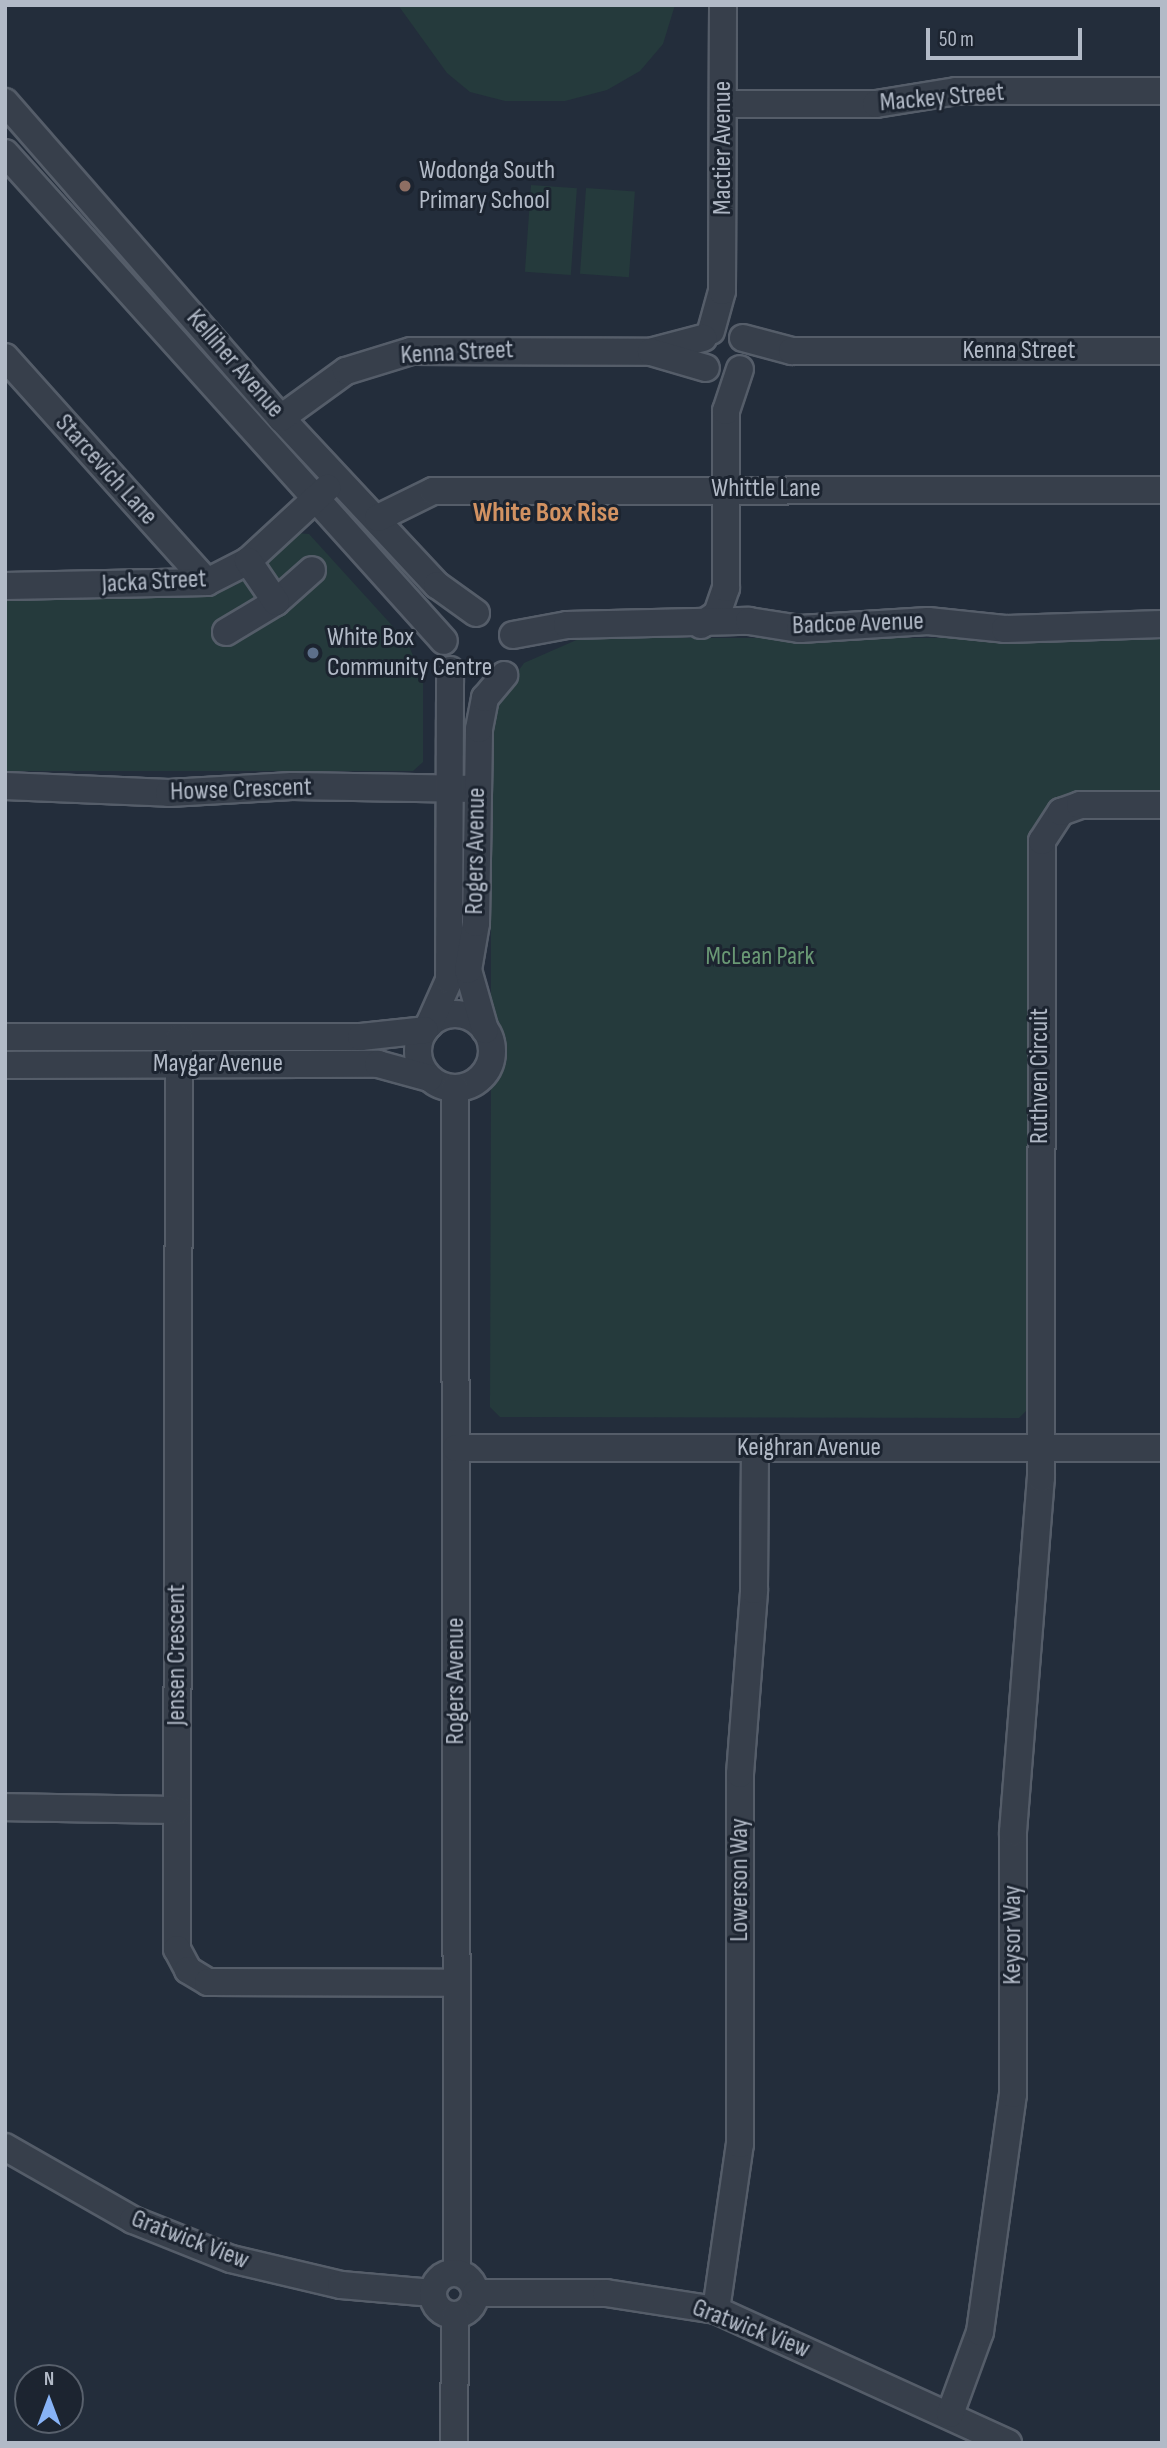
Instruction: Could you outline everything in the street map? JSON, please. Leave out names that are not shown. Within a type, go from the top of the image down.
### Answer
[{"type":"street","name":"Mactier Avenue","points":[[723,5],[723,334]]},
{"type":"street","name":"Mackey Street","points":[[723,104],[876,104],[956,91],[1162,91]]},
{"type":"street","name":"Kelliher Avenue","points":[[5,102],[281,418],[378,518],[437,585],[476,613]]},
{"type":"street","name":"Kelliher Avenue","points":[[5,152],[444,641]]},
{"type":"street","name":"Kenna Street","points":[[281,418],[346,371],[411,351],[651,352],[723,334],[792,351],[1162,351]]},
{"type":"street","points":[[701,625],[724,602],[726,411],[741,367],[723,334],[700,354],[726,411]]},
{"type":"street","name":"Kenna Street","points":[[651,352],[726,375],[741,367],[792,351]]},
{"type":"street","name":"Starcevich Lane","points":[[5,357],[207,582]]},
{"type":"street","name":"Jacka Street","points":[[5,586],[207,582],[248,561],[339,478]]},
{"type":"street","name":"Whittle Lane","points":[[378,518],[433,491],[1162,490]]},
{"type":"street","points":[[248,561],[276,602]]},
{"type":"street","points":[[226,632],[276,602],[312,570]]},
{"type":"street","points":[[476,613],[498,618],[513,635],[515,657],[504,675],[482,685],[450,670],[444,641],[456,622],[476,613]]},
{"type":"street","name":"Badcoe Avenue","points":[[513,635],[567,625],[1162,624]]},
{"type":"street","name":"Rogers Avenue","points":[[429,1078],[418,1049],[449,980],[450,670]]},
{"type":"street","name":"Rogers Avenue","points":[[457,2273],[455,1088],[485,1073],[492,1052],[468,971],[476,923],[477,789],[485,698],[504,675]]},
{"type":"street","name":"Howse Crescent","points":[[5,786],[156,793],[477,789]]},
{"type":"street","name":"Ruthven Circuit","points":[[1041,1448],[1042,841],[1061,812],[1080,805],[1162,805]]},
{"type":"street","points":[[427,1027],[452,1014],[485,1030]]},
{"type":"street","name":"Maygar Avenue","points":[[5,1037],[394,1037],[427,1027]]},
{"type":"street","name":"Jensen Crescent","points":[[178,1038],[177,1949],[195,1976],[216,1982],[456,1983]]},
{"type":"street","name":"Maygar Avenue","points":[[5,1065],[379,1064],[429,1078]]},
{"type":"street","points":[[429,1078],[455,1088]]},
{"type":"street","name":"Keighran Avenue","points":[[456,1448],[1162,1448]]},
{"type":"street","name":"Lowerson Way","points":[[716,2310],[740,2144],[740,1774],[754,1590],[755,1448]]},
{"type":"street","name":"Keysor Way","points":[[950,2414],[980,2332],[1013,2094],[1013,1832],[1041,1448]]},
{"type":"street","points":[[5,1807],[177,1810]]},
{"type":"street","name":"Gratwick View","points":[[5,2147],[133,2220],[231,2259],[341,2285],[433,2293]]},
{"type":"street","points":[[457,2273],[470,2279],[476,2293],[468,2311],[455,2316],[437,2307],[433,2293],[438,2280],[457,2273]]},
{"type":"street","name":"Gratwick View","points":[[476,2293],[606,2293],[716,2310],[950,2414],[1008,2443]]},
{"type":"street","points":[[454,2443],[455,2316]]},
{"type":"green space","points":[[398,5],[675,5],[663,44],[640,71],[607,90],[565,101],[505,101],[470,92],[447,73]]},
{"type":"green space","points":[[531,185],[577,188],[571,275],[525,272]]},
{"type":"green space","points":[[586,188],[635,191],[629,277],[580,274]]},
{"type":"green space","points":[[296,533],[309,534],[408,643],[423,682],[423,762],[413,771],[5,771],[5,599],[208,596],[236,585]]},
{"type":"green space","name":"McLean Park","points":[[581,638],[1162,638],[1162,792],[1069,794],[1048,804],[1030,832],[1028,1409],[1019,1418],[500,1417],[490,1407],[491,1089],[500,1065],[501,1034],[491,1008],[491,732],[498,699],[524,663]]},
{"type":"place","name":"Wodonga South Primary School","points":[[405,186]]},
{"type":"place","name":"White Box Community Centre","points":[[313,653]]},
{"type":"district","name":"White Box Rise","points":[[546,513]]}]
